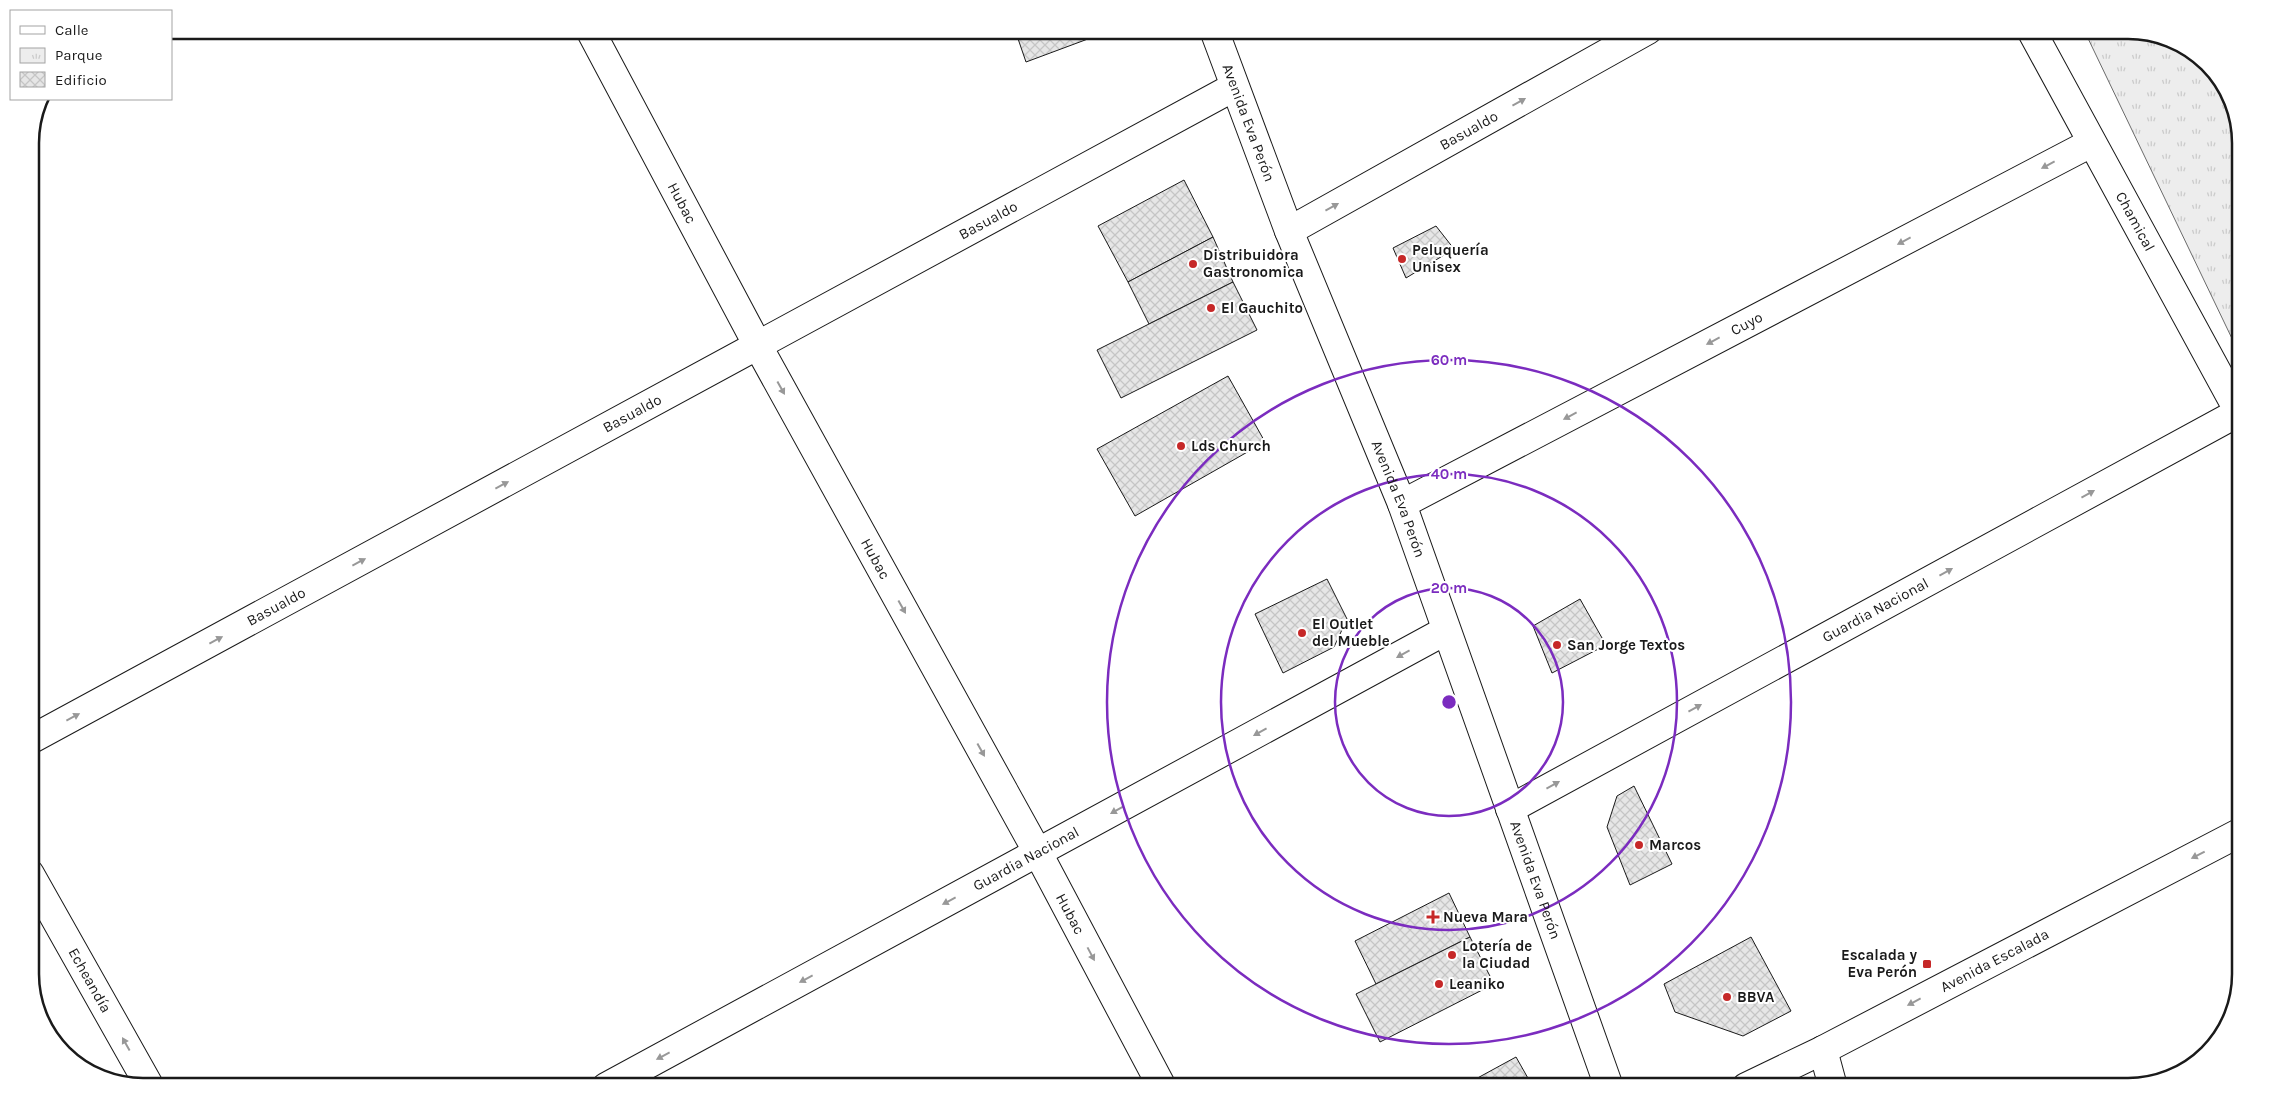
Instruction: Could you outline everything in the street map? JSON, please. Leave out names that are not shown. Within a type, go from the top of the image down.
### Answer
[{"type":"street","name":"Hubac","points":[[595,39],[758,346],[1038,853],[1157,1078]]},
{"type":"street","name":"Avenida Eva Perón","points":[[1217,39],[1289,231],[1402,504],[1445,631],[1606,1078]]},
{"type":"street","name":"Basualdo","points":[[1289,231],[1632,39]]},
{"type":"street","name":"Chamical","points":[[2036,39],[2232,397]]},
{"type":"street","name":"Basualdo","points":[[39,735],[1234,87]]},
{"type":"street","name":"Cuyo","points":[[1402,504],[2091,142]]},
{"type":"street","name":"Guardia Nacional","points":[[1510,809],[2232,415]]},
{"type":"street","name":"Guardia Nacional","points":[[623,1078],[1445,631]]},
{"type":"street","name":"Avenida Escalada","points":[[1765,1078],[1823,1050],[2232,837]]},
{"type":"street","name":"Echeandía","points":[[39,890],[145,1078]]},
{"type":"street","points":[[1823,1050],[1831,1078]]},
{"type":"green space","points":[[2088,39],[2142,40],[2162,44],[2174,49],[2186,56],[2206,74],[2222,97],[2227,109],[2232,136],[2232,339]]},
{"type":"building","points":[[1018,39],[1088,39],[1026,62]]},
{"type":"building","points":[[1184,180],[1213,237],[1128,282],[1098,226]]},
{"type":"building","points":[[1436,226],[1454,249],[1406,278],[1393,248]]},
{"type":"building","points":[[1213,237],[1233,282],[1149,324],[1128,282]]},
{"type":"building","points":[[1233,282],[1257,330],[1121,398],[1097,350]]},
{"type":"building","name":"Lds Church","points":[[1228,376],[1265,442],[1135,516],[1097,449]]},
{"type":"building","name":"El Outlet del Mueble","points":[[1327,579],[1347,619],[1334,647],[1283,673],[1255,614]]},
{"type":"building","points":[[1580,599],[1606,645],[1552,673],[1533,626]]},
{"type":"building","name":"Marcos","points":[[1634,786],[1672,864],[1630,885],[1607,827],[1617,796]]},
{"type":"building","points":[[1449,893],[1470,937],[1376,984],[1355,941]]},
{"type":"building","points":[[1470,937],[1494,984],[1380,1042],[1356,994]]},
{"type":"building","name":"BBVA","points":[[1751,937],[1791,1011],[1743,1036],[1675,1012],[1664,984]]},
{"type":"building","points":[[1516,1057],[1528,1078],[1478,1078]]},
{"type":"place","name":"Peluquería Unisex","points":[[1402,259]]},
{"type":"place","name":"Distribuidora Gastronomica","points":[[1193,264]]},
{"type":"place","name":"El Gauchito","points":[[1211,308]]},
{"type":"place","name":"Lds Church","points":[[1181,446]]},
{"type":"place","name":"El Outlet del Mueble","points":[[1302,633]]},
{"type":"place","name":"San Jorge Textos","points":[[1557,645]]},
{"type":"place","name":"Marcos","points":[[1639,845]]},
{"type":"place","name":"Nueva Mara","points":[[1433,917]]},
{"type":"place","name":"Lotería de la Ciudad","points":[[1452,955]]},
{"type":"place","name":"Escalada y Eva Perón","points":[[1927,964]]},
{"type":"place","name":"Leaniko","points":[[1439,984]]},
{"type":"place","name":"BBVA","points":[[1727,997]]}]
